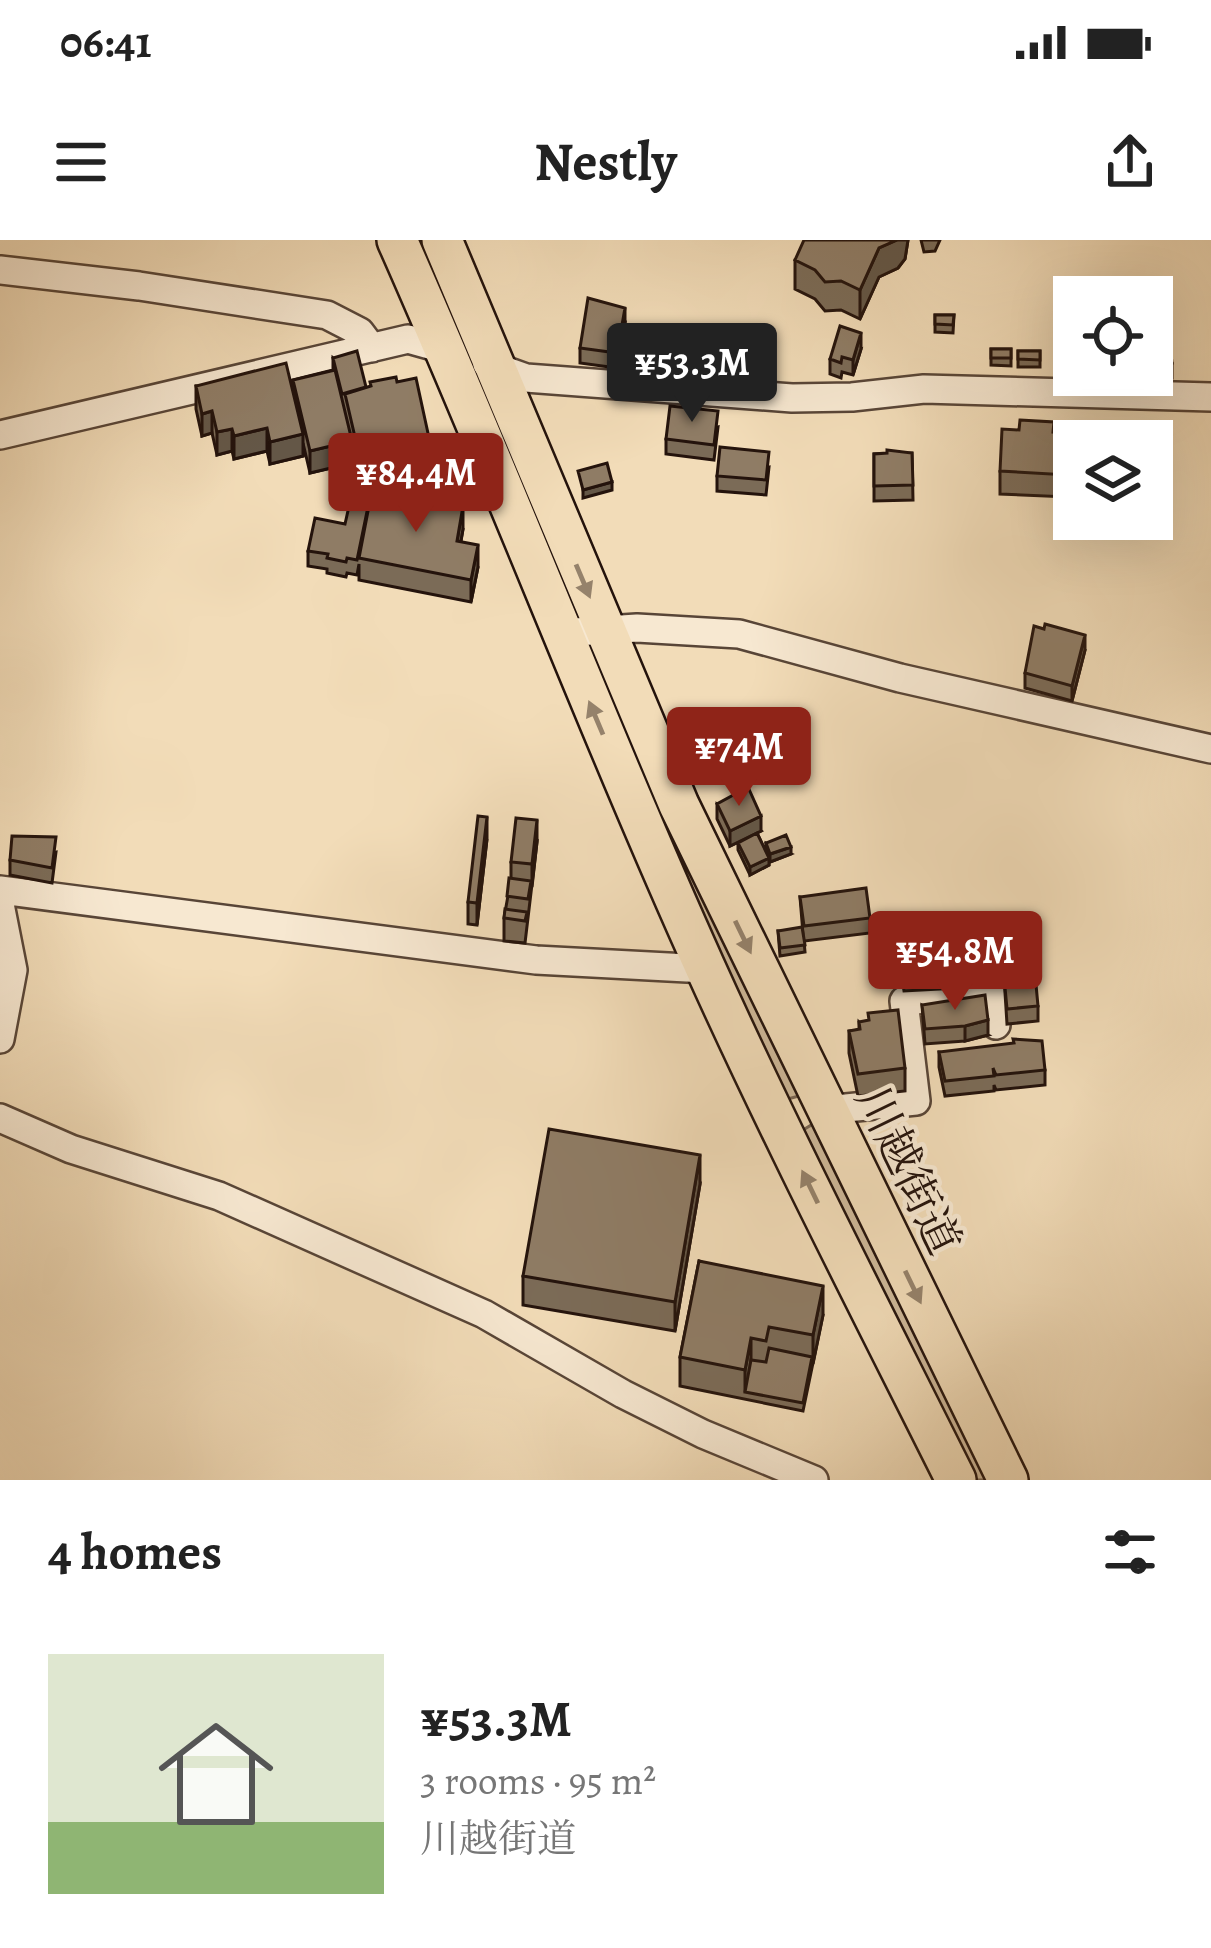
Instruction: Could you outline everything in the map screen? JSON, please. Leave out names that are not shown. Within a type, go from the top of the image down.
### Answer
[{"type":"highway","points":[[397,240],[706,969],[956,1480]]},
{"type":"highway","name":"川越街道","points":[[442,240],[680,805],[1008,1480]]},
{"type":"highway","points":[[778,1122],[824,1106]]},
{"type":"street","points":[[0,270],[328,315],[360,332],[372,348]]},
{"type":"street","points":[[0,435],[408,339],[526,378],[792,398],[924,389],[1211,397]]},
{"type":"street","points":[[560,633],[688,628],[739,634],[900,678],[1211,749]]},
{"type":"street","points":[[0,890],[536,960],[706,969]]},
{"type":"street","points":[[0,904],[13,970],[0,1039]]},
{"type":"street","points":[[824,1106],[916,1101],[904,1001],[992,993],[996,1025]]},
{"type":"street","points":[[0,1118],[71,1149],[219,1196],[484,1314],[623,1394],[703,1434],[814,1480]]},
{"type":"shaded area","points":[[588,637],[799,1096],[784,1100],[577,644]]},
{"type":"shaded area","points":[[813,1124],[823,1127],[996,1480],[967,1480],[798,1133]]},
{"type":"building","points":[[804,240],[897,240],[879,248],[860,290],[841,281],[825,282],[815,270],[795,260]]},
{"type":"building","points":[[588,298],[625,308],[617,353],[580,348]]},
{"type":"building","points":[[935,315],[954,315],[953,325],[935,324]]},
{"type":"building","points":[[840,326],[861,333],[853,360],[842,357],[841,363],[830,359]]},
{"type":"building","points":[[991,349],[1011,349],[1011,358],[991,358]]},
{"type":"building","points":[[357,351],[366,387],[342,394],[333,358]]},
{"type":"building","points":[[1018,351],[1040,351],[1040,360],[1018,359]]},
{"type":"building","points":[[286,363],[303,434],[270,442],[267,428],[234,436],[232,429],[217,432],[212,411],[202,414],[196,386]]},
{"type":"building","points":[[335,370],[352,441],[310,451],[293,380]]},
{"type":"building","points":[[396,377],[397,382],[416,378],[431,447],[361,463],[345,394]]},
{"type":"building","points":[[670,406],[718,411],[714,445],[666,439]]},
{"type":"building","points":[[1020,420],[1053,422],[1053,474],[1000,471],[1002,429],[1019,430]]},
{"type":"building","points":[[720,447],[769,452],[766,480],[717,476]]},
{"type":"building","points":[[887,450],[912,453],[913,485],[874,486],[874,454]]},
{"type":"building","points":[[607,463],[612,482],[583,490],[578,471]]},
{"type":"building","points":[[373,485],[463,506],[457,541],[478,545],[471,580],[359,558]]},
{"type":"building","points":[[352,493],[370,497],[357,560],[347,558],[346,562],[308,551],[315,518],[345,524]]},
{"type":"building","points":[[1045,624],[1085,635],[1072,686],[1025,673],[1034,626],[1044,629]]},
{"type":"building","points":[[748,787],[761,816],[730,831],[717,804]]},
{"type":"building","points":[[478,816],[487,817],[477,903],[468,902]]},
{"type":"building","points":[[516,818],[537,820],[532,864],[511,862]]},
{"type":"building","points":[[757,833],[769,858],[750,867],[738,843]]},
{"type":"building","points":[[786,835],[791,847],[770,854],[766,843]]},
{"type":"building","points":[[12,836],[56,837],[52,868],[10,860]]},
{"type":"building","points":[[509,878],[531,881],[528,899],[507,896]]},
{"type":"building","points":[[866,888],[870,918],[804,926],[800,897]]},
{"type":"building","points":[[505,909],[527,912],[525,921],[504,918]]},
{"type":"building","points":[[802,927],[805,945],[780,948],[778,931]]},
{"type":"building","points":[[954,939],[954,946],[973,944],[976,972],[904,976],[899,944]]},
{"type":"building","points":[[983,950],[995,953],[998,977],[986,978]]},
{"type":"building","points":[[1035,974],[1038,1006],[1007,1009],[1004,977]]},
{"type":"building","points":[[985,995],[988,1020],[925,1029],[922,1005]]},
{"type":"building","points":[[898,1010],[905,1068],[858,1074],[849,1031],[860,1029],[859,1022],[869,1020],[868,1013]]},
{"type":"building","points":[[1013,1039],[1042,1041],[1045,1070],[996,1075],[993,1068],[994,1076],[945,1081],[939,1052],[1014,1043]]},
{"type":"building","points":[[549,1129],[700,1155],[675,1302],[523,1276]]},
{"type":"building","points":[[699,1261],[823,1286],[813,1335],[769,1327],[766,1341],[751,1338],[745,1370],[680,1357]]},
{"type":"building","points":[[769,1348],[812,1357],[803,1403],[745,1392],[751,1360],[766,1362]]}]
